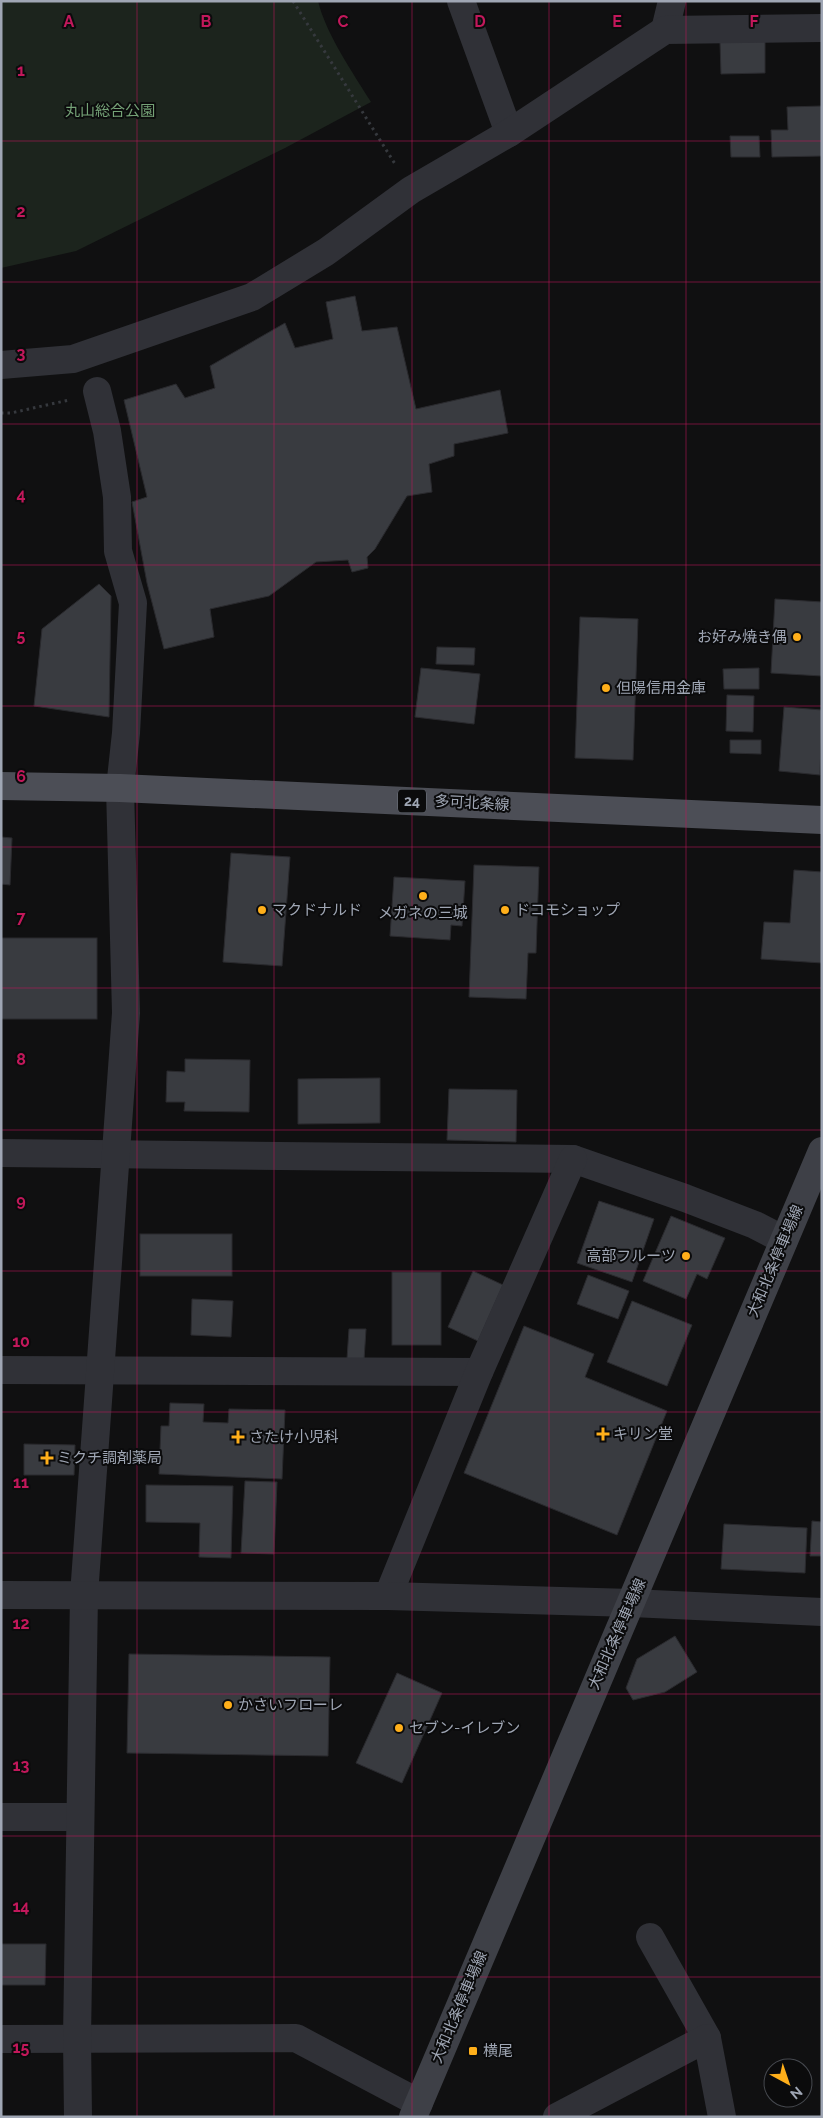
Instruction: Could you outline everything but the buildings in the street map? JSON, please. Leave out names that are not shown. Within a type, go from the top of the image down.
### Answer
[{"type":"main road","name":"多可北条線","points":[[1,786],[120,788],[822,820]]},
{"type":"main road","name":"大和北条停車場線","points":[[416,2110],[600,1671],[632,1603],[822,1151]]},
{"type":"street","points":[[461,1],[509,132]]},
{"type":"street","points":[[665,30],[672,1]]},
{"type":"street","points":[[1,365],[73,358],[252,297],[326,252],[411,190],[509,132],[665,30],[822,28]]},
{"type":"street","points":[[78,2117],[77,2038],[84,1595],[126,1013],[120,788],[126,733],[132,603],[118,550],[117,498],[107,431],[97,391]]},
{"type":"street","points":[[1,1153],[574,1159],[686,1198],[755,1225],[784,1240]]},
{"type":"street","points":[[388,1596],[479,1372],[574,1159]]},
{"type":"street","points":[[1,1370],[479,1372]]},
{"type":"street","points":[[1,1595],[388,1596],[632,1603],[822,1612]]},
{"type":"street","points":[[1,1817],[80,1817]]},
{"type":"street","points":[[650,1937],[707,2038],[722,2117]]},
{"type":"street","points":[[1,2039],[296,2038],[416,2110]]},
{"type":"street","points":[[557,2117],[707,2038]]},
{"type":"path","points":[[293,1],[411,190]]},
{"type":"green space","name":"丸山総合公園","points":[[1,1],[318,1],[327,27],[348,66],[371,102],[285,148],[76,251],[1,268]]},
{"type":"place","name":"お好み焼き偶","points":[[797,637]]},
{"type":"place","name":"但陽信用金庫","points":[[606,688]]},
{"type":"place","name":"メガネの三城","points":[[423,896]]},
{"type":"place","name":"マクドナルド","points":[[262,910]]},
{"type":"place","name":"ドコモショップ","points":[[505,910]]},
{"type":"place","name":"高部フルーツ","points":[[686,1256]]},
{"type":"place","name":"キリン堂","points":[[603,1434]]},
{"type":"place","name":"さたけ小児科","points":[[238,1437]]},
{"type":"place","name":"ミクチ調剤薬局","points":[[47,1458]]},
{"type":"place","name":"かさいフローレ","points":[[228,1705]]},
{"type":"place","name":"セブン-イレブン","points":[[399,1728]]},
{"type":"place","name":"横尾","points":[[473,2051]]}]
